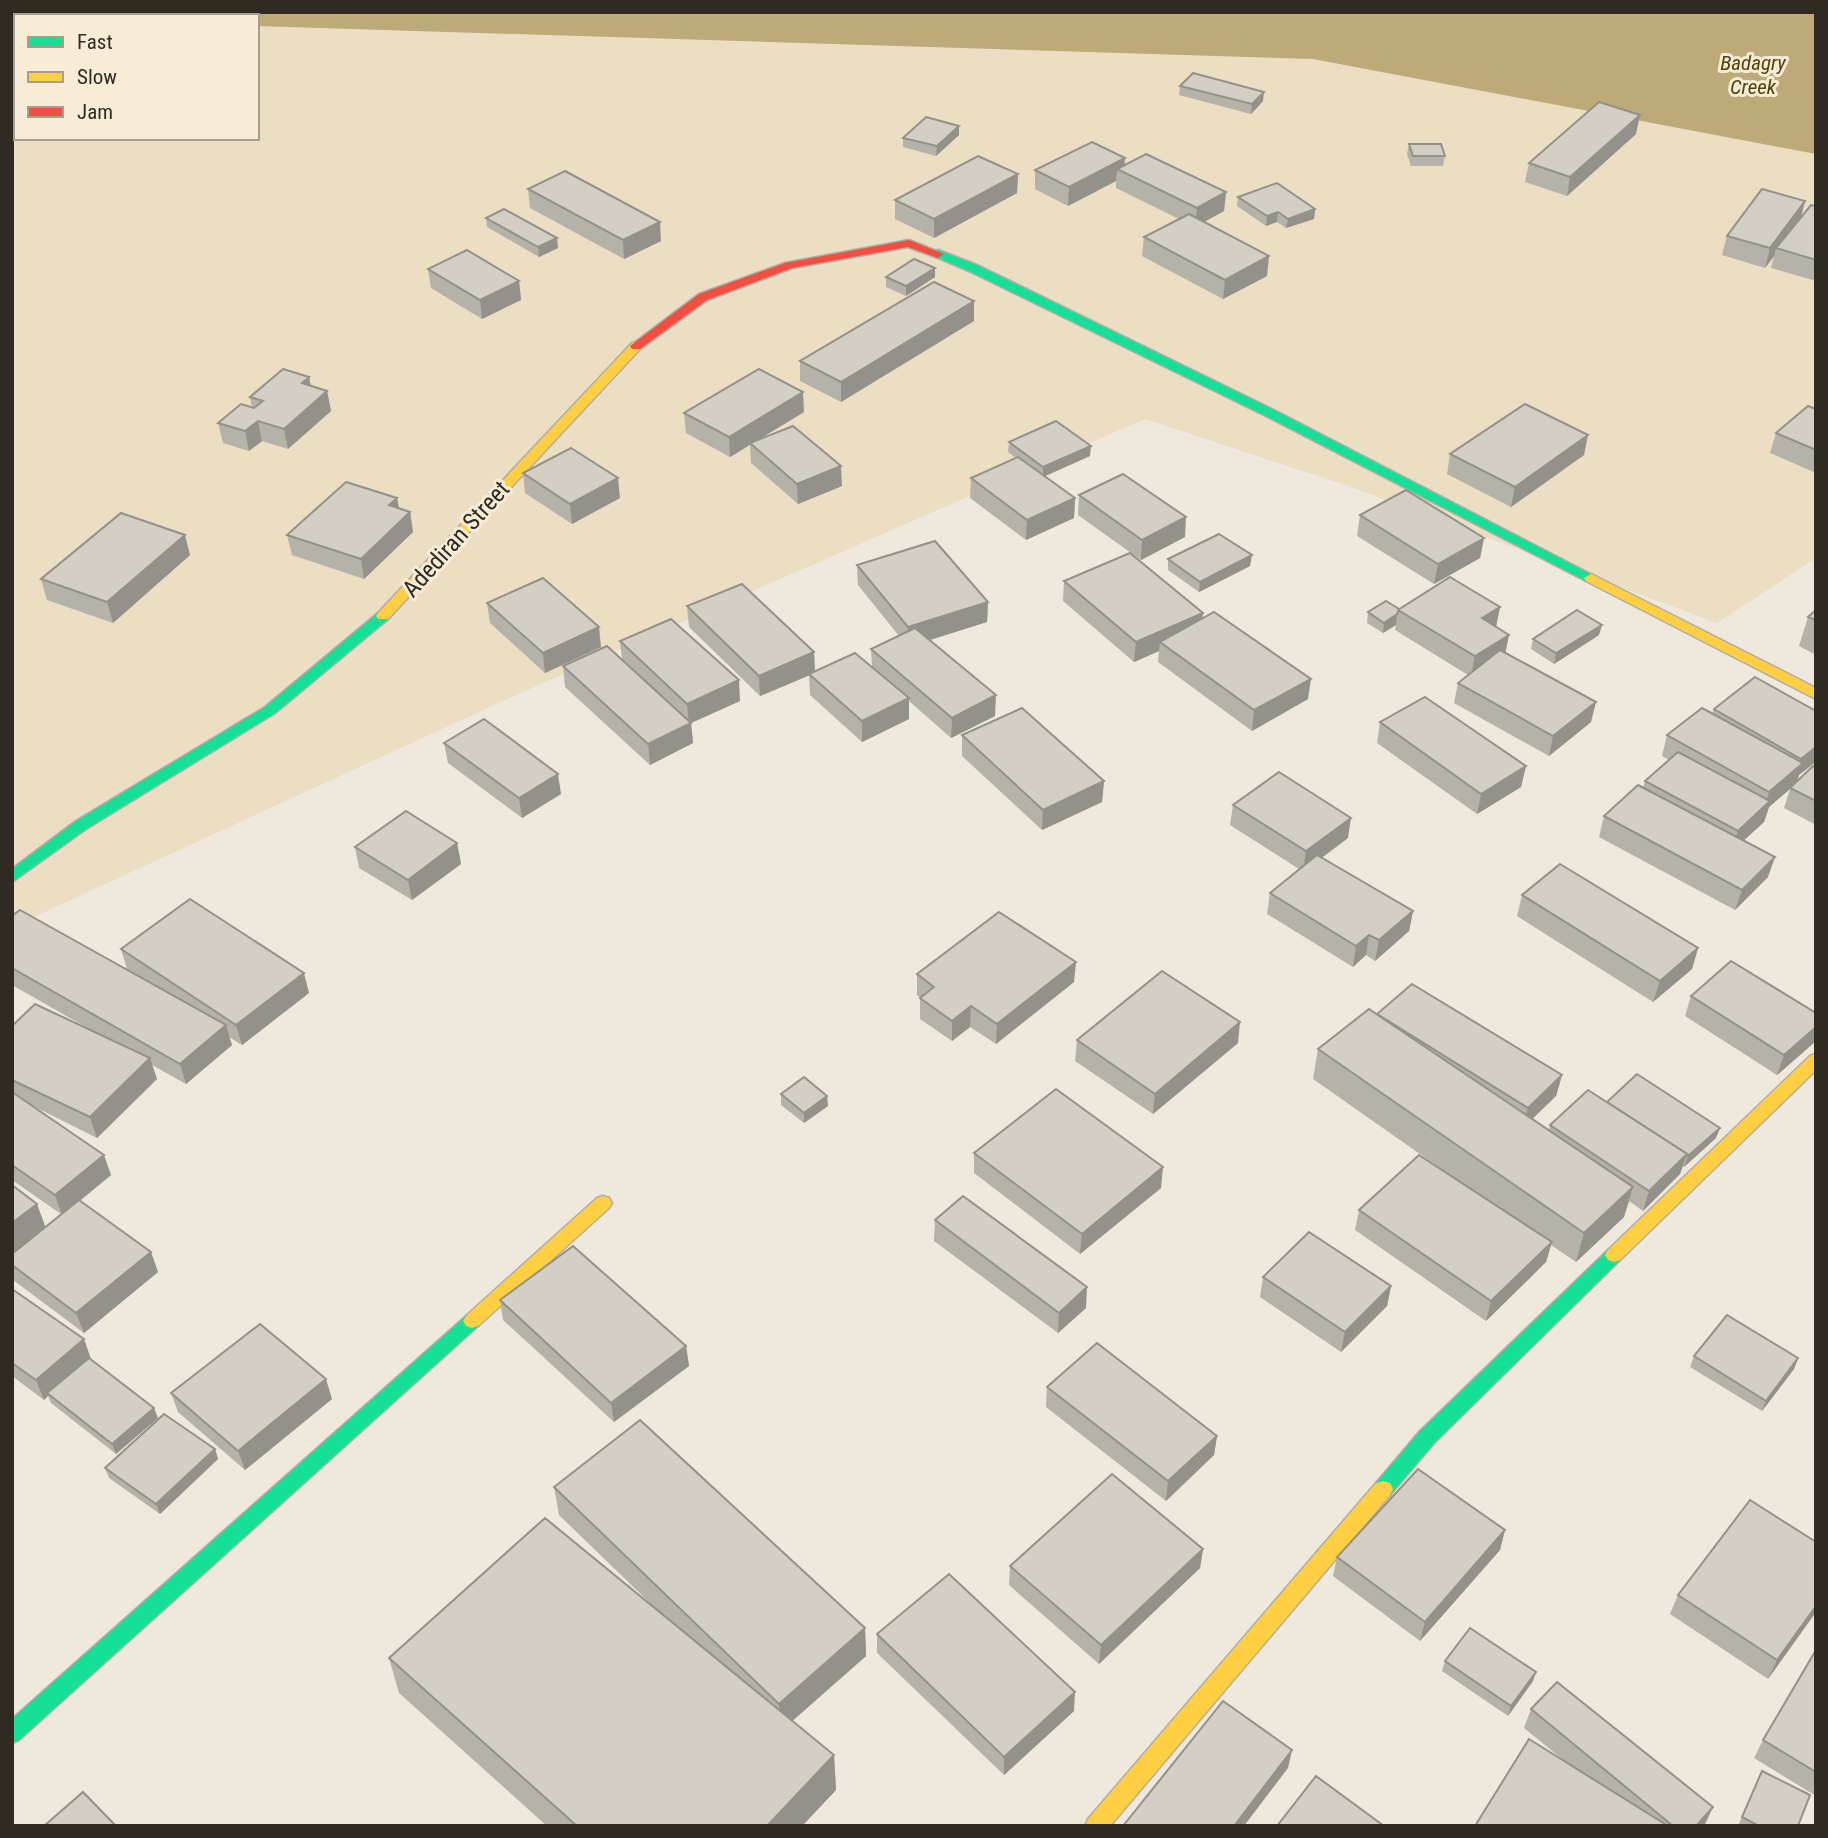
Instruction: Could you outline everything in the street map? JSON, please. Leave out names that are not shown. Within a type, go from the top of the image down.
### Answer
[{"type":"street","name":"Adediran Street","points":[[12,877],[81,825],[270,710],[382,617],[638,343],[703,297],[789,265],[909,243],[973,268],[1272,414],[1816,694]]},
{"type":"street","points":[[1096,1826],[1427,1437],[1816,1060]]},
{"type":"street","points":[[12,1733],[603,1203]]},
{"type":"shaded area","points":[[12,16],[14,140],[259,140],[259,23],[1313,55],[1816,150],[1816,558],[1717,623],[1354,488],[1145,419],[516,695],[12,927]]},
{"type":"water","name":"Badagry Creek","points":[[12,12],[1816,12],[1816,150],[1313,55],[259,23],[259,14],[12,16]]},
{"type":"building","points":[[1193,73],[1264,92],[1252,104],[1180,86]]},
{"type":"building","points":[[1599,102],[1640,115],[1570,177],[1529,163]]},
{"type":"building","points":[[926,117],[959,126],[937,146],[903,138]]},
{"type":"building","points":[[1092,142],[1125,158],[1069,187],[1035,170]]},
{"type":"building","points":[[1409,144],[1441,144],[1445,156],[1413,156]]},
{"type":"building","points":[[1146,154],[1226,192],[1197,208],[1117,169]]},
{"type":"building","points":[[978,156],[1018,174],[934,219],[895,200]]},
{"type":"building","points":[[565,171],[660,222],[623,240],[528,189]]},
{"type":"building","points":[[1277,183],[1315,209],[1288,219],[1278,212],[1267,216],[1238,197]]},
{"type":"building","points":[[1762,189],[1805,201],[1770,248],[1727,236]]},
{"type":"building","points":[[1811,205],[1816,206],[1816,260],[1776,248]]},
{"type":"building","points":[[504,209],[557,238],[538,247],[486,218]]},
{"type":"building","points":[[1189,214],[1269,256],[1225,280],[1144,237]]},
{"type":"building","points":[[467,250],[519,281],[480,300],[428,269]]},
{"type":"building","points":[[914,259],[935,268],[906,286],[886,277]]},
{"type":"building","points":[[934,282],[974,301],[841,382],[800,361]]},
{"type":"building","points":[[283,369],[309,377],[302,383],[327,391],[284,429],[258,421],[245,431],[218,423],[241,404],[254,408],[263,401],[250,397]]},
{"type":"building","points":[[759,369],[803,392],[729,437],[684,413]]},
{"type":"building","points":[[1525,404],[1588,435],[1515,487],[1450,454]]},
{"type":"building","points":[[1808,406],[1816,409],[1816,450],[1776,433]]},
{"type":"building","points":[[1056,421],[1091,446],[1043,467],[1009,442]]},
{"type":"building","points":[[793,426],[841,466],[797,484],[750,443]]},
{"type":"building","points":[[571,448],[618,478],[570,504],[523,473]]},
{"type":"building","points":[[1018,457],[1075,498],[1027,520],[971,478]]},
{"type":"building","points":[[1123,474],[1186,517],[1142,540],[1079,495]]},
{"type":"building","points":[[346,482],[397,498],[389,505],[410,512],[361,559],[287,535]]},
{"type":"building","points":[[1406,490],[1484,538],[1438,564],[1360,515]]},
{"type":"building","points":[[121,513],[185,535],[107,602],[41,579]]},
{"type":"building","points":[[1219,534],[1252,555],[1200,582],[1168,559]]},
{"type":"building","points":[[935,541],[988,602],[908,627],[857,565]]},
{"type":"building","points":[[1130,553],[1203,613],[1136,642],[1064,581]]},
{"type":"building","points":[[1450,577],[1500,607],[1482,618],[1509,635],[1475,656],[1398,610]]},
{"type":"building","points":[[543,578],[599,627],[543,653],[487,603]]},
{"type":"building","points":[[742,584],[814,652],[759,676],[687,606]]},
{"type":"building","points":[[1386,601],[1399,609],[1397,614],[1384,623],[1368,612]]},
{"type":"building","points":[[1577,610],[1602,625],[1556,653],[1533,639]]},
{"type":"building","points":[[1816,610],[1816,620],[1808,617]]},
{"type":"building","points":[[1214,612],[1311,679],[1254,710],[1160,642]]},
{"type":"building","points":[[671,619],[739,680],[687,704],[620,641]]},
{"type":"building","points":[[915,628],[996,695],[952,718],[871,649]]},
{"type":"building","points":[[607,646],[691,723],[648,744],[563,666]]},
{"type":"building","points":[[1500,650],[1596,702],[1553,736],[1458,683]]},
{"type":"building","points":[[855,653],[909,698],[862,721],[809,674]]},
{"type":"building","points":[[1755,677],[1816,711],[1816,747],[1801,759],[1714,709]]},
{"type":"building","points":[[1425,697],[1526,766],[1481,794],[1380,722]]},
{"type":"building","points":[[1022,708],[1104,781],[1043,810],[962,735]]},
{"type":"building","points":[[1702,708],[1803,763],[1769,792],[1667,735]]},
{"type":"building","points":[[484,719],[558,774],[519,798],[444,743]]},
{"type":"building","points":[[1678,752],[1770,801],[1738,831],[1645,781]]},
{"type":"building","points":[[1813,766],[1816,768],[1816,801],[1790,788]]},
{"type":"building","points":[[1279,772],[1351,818],[1306,851],[1233,805]]},
{"type":"building","points":[[1638,785],[1775,857],[1742,890],[1604,816]]},
{"type":"building","points":[[406,811],[457,843],[408,880],[355,847]]},
{"type":"building","points":[[1317,855],[1413,911],[1379,940],[1369,935],[1356,946],[1270,893]]},
{"type":"building","points":[[1560,864],[1698,948],[1660,981],[1522,895]]},
{"type":"building","points":[[190,899],[304,973],[236,1025],[121,949]]},
{"type":"building","points":[[20,910],[226,1025],[180,1064],[12,968],[12,916]]},
{"type":"building","points":[[999,912],[1076,962],[997,1024],[971,1006],[952,1021],[920,998],[934,987],[917,974]]},
{"type":"building","points":[[1731,961],[1816,1013],[1816,1027],[1784,1055],[1691,996]]},
{"type":"building","points":[[1162,971],[1240,1022],[1155,1094],[1077,1040]]},
{"type":"building","points":[[1412,984],[1562,1075],[1528,1108],[1377,1014]]},
{"type":"building","points":[[35,1004],[150,1058],[90,1117],[12,1080],[12,1026]]},
{"type":"building","points":[[1369,1009],[1633,1187],[1584,1233],[1318,1049]]},
{"type":"building","points":[[1637,1074],[1720,1128],[1686,1155],[1607,1102]]},
{"type":"building","points":[[804,1077],[827,1096],[804,1113],[781,1094]]},
{"type":"building","points":[[1056,1089],[1163,1167],[1082,1234],[974,1153]]},
{"type":"building","points":[[1588,1090],[1687,1154],[1649,1191],[1550,1125]]},
{"type":"building","points":[[12,1092],[104,1155],[55,1195],[12,1165]]},
{"type":"building","points":[[1419,1155],[1552,1242],[1491,1301],[1359,1210]]},
{"type":"building","points":[[12,1185],[37,1204],[12,1223]]},
{"type":"building","points":[[963,1196],[1087,1287],[1059,1313],[935,1220]]},
{"type":"building","points":[[79,1200],[151,1252],[76,1313],[12,1265],[12,1254]]},
{"type":"building","points":[[1309,1232],[1391,1286],[1345,1332],[1263,1277]]},
{"type":"building","points":[[573,1246],[686,1346],[611,1403],[500,1300]]},
{"type":"building","points":[[12,1289],[84,1339],[36,1380],[12,1363]]},
{"type":"building","points":[[1727,1315],[1798,1358],[1766,1401],[1694,1356]]},
{"type":"building","points":[[260,1324],[326,1379],[238,1451],[171,1393]]},
{"type":"building","points":[[1097,1343],[1217,1436],[1168,1481],[1047,1387]]},
{"type":"building","points":[[89,1358],[154,1408],[112,1444],[47,1393]]},
{"type":"building","points":[[164,1414],[215,1449],[156,1504],[105,1468]]},
{"type":"building","points":[[640,1420],[865,1628],[779,1704],[554,1487]]},
{"type":"building","points":[[1418,1469],[1505,1530],[1425,1622],[1337,1557]]},
{"type":"building","points":[[1112,1474],[1203,1549],[1101,1645],[1010,1566]]},
{"type":"building","points":[[1750,1500],[1816,1542],[1816,1606],[1777,1660],[1678,1595]]},
{"type":"building","points":[[545,1518],[834,1755],[767,1826],[577,1826],[389,1658]]},
{"type":"building","points":[[949,1574],[1075,1692],[1004,1757],[877,1634]]},
{"type":"building","points":[[1470,1628],[1536,1672],[1511,1706],[1445,1661]]},
{"type":"building","points":[[1816,1650],[1816,1772],[1763,1740]]},
{"type":"building","points":[[1557,1682],[1713,1807],[1696,1826],[1673,1826],[1531,1709]]},
{"type":"building","points":[[1223,1701],[1292,1750],[1234,1826],[1123,1826]]},
{"type":"building","points":[[1529,1739],[1668,1826],[1475,1826]]},
{"type":"building","points":[[1762,1771],[1810,1795],[1798,1826],[1759,1826],[1742,1817]]},
{"type":"building","points":[[1316,1776],[1384,1826],[1277,1826]]},
{"type":"building","points":[[83,1792],[116,1826],[44,1826]]},
{"type":"waterway","points":[[259,23],[1313,55],[1816,150]]},
{"type":"traffic: fast","points":[[938,254],[973,268],[1272,414],[1591,578]]},
{"type":"traffic: fast","points":[[12,877],[81,825],[270,710],[383,616]]},
{"type":"traffic: fast","points":[[1383,1489],[1427,1437],[1614,1255]]},
{"type":"traffic: fast","points":[[12,1733],[472,1321]]},
{"type":"traffic: slow","points":[[383,616],[636,346]]},
{"type":"traffic: slow","points":[[1591,578],[1816,694]]},
{"type":"traffic: slow","points":[[1614,1255],[1816,1060]]},
{"type":"traffic: slow","points":[[472,1321],[603,1203]]},
{"type":"traffic: slow","points":[[1096,1826],[1383,1489]]},
{"type":"traffic: jam","points":[[636,346],[703,297],[789,265],[909,243],[938,254]]}]
